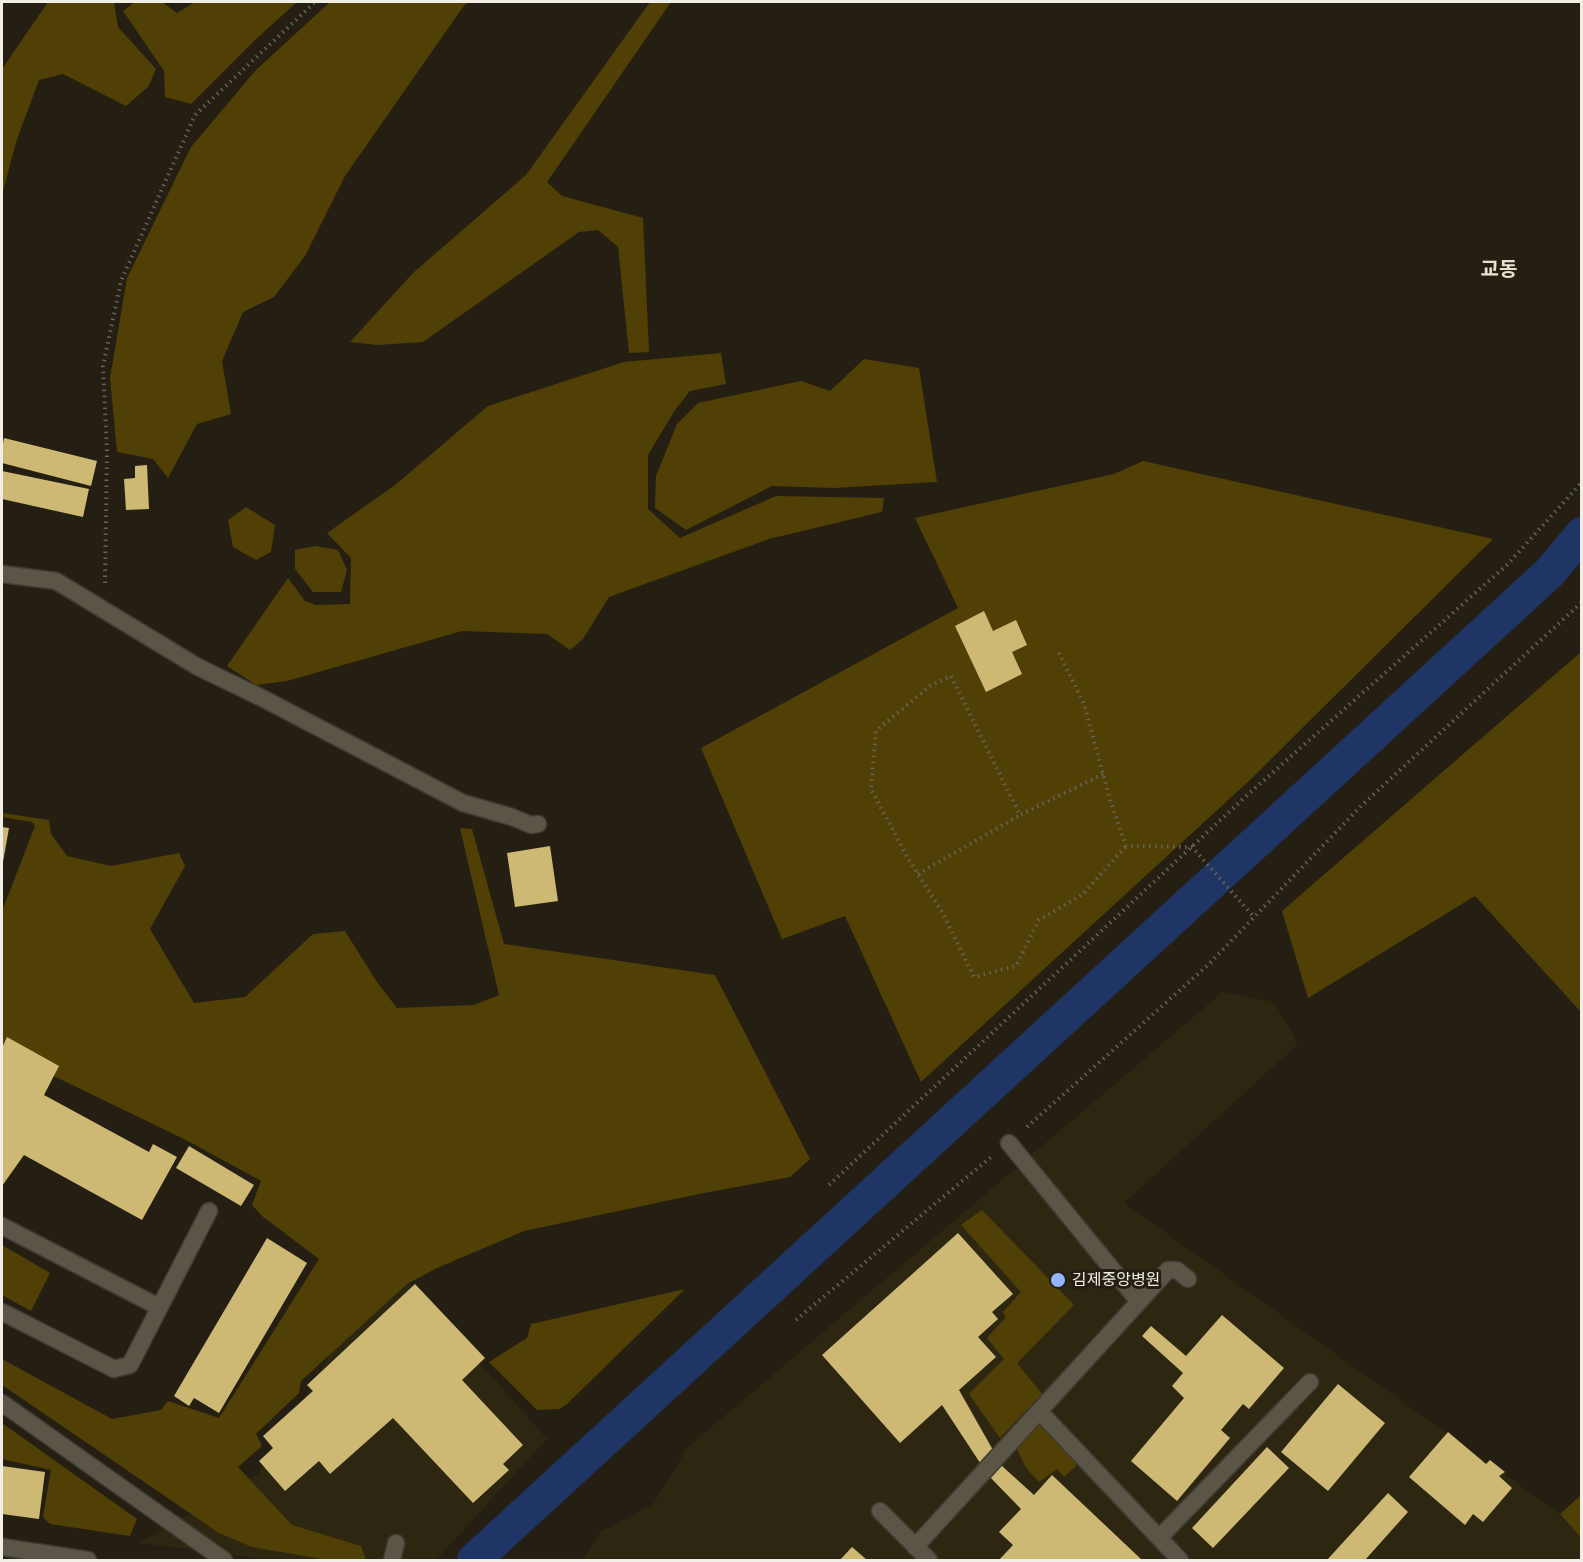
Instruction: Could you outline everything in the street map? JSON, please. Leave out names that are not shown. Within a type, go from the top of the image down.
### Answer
[{"type":"lane","points":[[2,573],[56,581],[198,667],[463,803],[531,825],[538,824]]},
{"type":"lane","points":[[1009,1143],[1139,1302]]},
{"type":"lane","points":[[2,1312],[114,1369],[130,1365],[209,1211]]},
{"type":"lane","points":[[2,1226],[159,1307]]},
{"type":"lane","points":[[915,1547],[1168,1270],[1177,1270],[1188,1279]]},
{"type":"lane","points":[[1159,1538],[1310,1382]]},
{"type":"lane","points":[[2,1402],[224,1560]]},
{"type":"lane","points":[[1039,1412],[1180,1560]]},
{"type":"lane","points":[[880,1511],[929,1560]]},
{"type":"lane","points":[[392,1560],[396,1543]]},
{"type":"lane","points":[[2,1547],[88,1560]]},
{"type":"path","points":[[105,611],[108,451],[103,366],[121,281],[195,115],[315,2]]},
{"type":"path","points":[[829,1185],[1244,798],[1508,564],[1581,482]]},
{"type":"path","points":[[796,1320],[1009,1143],[1208,965],[1361,806],[1581,602]]},
{"type":"path","points":[[1059,653],[1084,704],[1126,846]]},
{"type":"path","points":[[1020,815],[951,676],[930,686],[876,732],[871,789],[942,912],[974,977],[1016,966],[1039,920],[1083,894],[1126,846],[1193,848],[1253,916]]},
{"type":"path","points":[[918,874],[1020,815],[1103,774]]},
{"type":"shaded area","points":[[48,2],[114,2],[118,27],[156,69],[148,87],[126,106],[63,74],[39,80],[17,139],[2,195],[2,69]]},
{"type":"shaded area","points":[[135,2],[162,2],[177,13],[195,2],[297,2],[191,104],[165,97],[164,71],[123,11]]},
{"type":"shaded area","points":[[330,2],[468,2],[345,176],[305,256],[274,297],[243,312],[222,361],[231,414],[197,424],[168,478],[153,459],[117,452],[110,378],[127,278],[191,147],[256,70]]},
{"type":"shaded area","points":[[650,2],[671,2],[547,182],[562,196],[643,218],[649,352],[629,353],[618,247],[598,230],[579,232],[423,342],[378,345],[350,342],[413,273],[526,175]]},
{"type":"shaded area","points":[[721,353],[726,384],[690,391],[675,410],[648,455],[648,509],[680,538],[776,496],[884,498],[882,512],[769,539],[609,597],[583,639],[570,650],[547,634],[462,631],[287,681],[256,685],[227,666],[288,578],[305,601],[316,605],[350,604],[351,558],[327,533],[395,485],[488,406],[624,362]]},
{"type":"shaded area","points":[[864,359],[919,368],[937,482],[834,488],[772,486],[686,530],[655,508],[656,476],[677,424],[698,403],[801,381],[830,391]]},
{"type":"shaded area","points":[[1143,461],[1493,539],[1250,780],[921,1082],[845,916],[782,939],[701,748],[958,608],[915,518],[1114,474]]},
{"type":"shaded area","points":[[246,507],[275,525],[271,552],[256,560],[233,547],[228,520]]},
{"type":"shaded area","points":[[315,546],[338,550],[347,570],[341,592],[313,592],[295,569],[295,550]]},
{"type":"shaded area","points":[[1581,652],[1581,1012],[1475,896],[1308,998],[1282,911]]},
{"type":"shaded area","points":[[2,813],[49,820],[51,834],[67,856],[111,866],[179,853],[185,866],[150,929],[194,1003],[245,997],[313,934],[345,931],[377,982],[397,1008],[474,1005],[499,995],[460,828],[472,829],[504,944],[715,975],[810,1159],[790,1177],[524,1231],[437,1268],[407,1284],[301,1381],[299,1393],[256,1434],[262,1446],[238,1467],[292,1525],[361,1546],[366,1560],[328,1560],[252,1547],[219,1533],[2,1385],[2,1359],[112,1419],[161,1410],[168,1401],[219,1418],[319,1259],[262,1216],[252,1205],[261,1181],[186,1140],[2,1051],[2,911],[35,826],[32,822],[2,817]]},
{"type":"shaded area","name":"김제중앙병원","points":[[1223,992],[1274,1002],[1298,1044],[1124,1203],[1560,1514],[1582,1537],[1581,1560],[582,1560],[600,1532],[653,1504],[688,1447]]},
{"type":"shaded area","points":[[982,1210],[1074,1305],[1017,1363],[1042,1394],[1000,1438],[969,1394],[1004,1359],[987,1338],[1006,1317],[1003,1312],[1021,1292],[961,1225]]},
{"type":"shaded area","points":[[2,1245],[50,1273],[31,1311],[2,1295]]},
{"type":"shaded area","points":[[388,1258],[547,1439],[436,1560],[272,1560],[139,1543],[258,1474]]},
{"type":"shaded area","points":[[685,1289],[567,1404],[559,1409],[537,1410],[489,1362],[527,1338],[531,1324]]},
{"type":"shaded area","points":[[1038,1420],[1077,1459],[1076,1466],[1064,1477],[1057,1469],[1039,1482],[1026,1468],[1016,1447]]},
{"type":"shaded area","points":[[2,1423],[137,1519],[130,1536],[50,1524],[43,1517],[51,1470],[2,1459]]},
{"type":"shaded area","points":[[1581,1495],[1581,1537],[1560,1514]]},
{"type":"building","points":[[4,438],[97,461],[91,486],[2,463]]},
{"type":"building","points":[[147,465],[149,509],[126,510],[124,479],[135,478],[135,466]]},
{"type":"building","points":[[2,471],[89,489],[83,517],[2,499]]},
{"type":"building","points":[[984,611],[993,631],[1016,620],[1027,645],[1012,652],[1022,674],[986,692],[955,626]]},
{"type":"building","points":[[2,827],[9,828],[3,862],[2,862]]},
{"type":"building","points":[[550,846],[558,901],[515,907],[507,853]]},
{"type":"building","points":[[7,1037],[59,1066],[44,1095],[149,1152],[153,1144],[177,1157],[142,1220],[24,1155],[2,1186],[2,1048]]},
{"type":"building","points":[[189,1146],[254,1185],[241,1206],[176,1168]]},
{"type":"building","points":[[958,1233],[1013,1294],[992,1312],[998,1319],[978,1337],[996,1357],[959,1390],[1002,1466],[1034,1495],[1052,1475],[1142,1560],[999,1560],[1013,1545],[999,1532],[1021,1509],[988,1475],[942,1405],[900,1443],[822,1355]]},
{"type":"building","points":[[267,1238],[307,1263],[219,1413],[194,1398],[189,1406],[174,1396]]},
{"type":"building","points":[[415,1284],[485,1358],[462,1380],[523,1445],[503,1464],[509,1470],[473,1503],[393,1418],[330,1474],[319,1461],[285,1491],[259,1461],[273,1448],[263,1436],[313,1391],[307,1385]]},
{"type":"building","points":[[1222,1315],[1284,1368],[1249,1409],[1243,1404],[1221,1430],[1230,1438],[1177,1501],[1131,1461],[1184,1398],[1172,1386],[1183,1373],[1142,1336],[1151,1326],[1186,1356]]},
{"type":"building","points":[[1338,1384],[1385,1423],[1328,1491],[1281,1452]]},
{"type":"building","points":[[1448,1432],[1486,1464],[1490,1460],[1505,1472],[1499,1476],[1512,1488],[1483,1522],[1473,1514],[1465,1525],[1409,1477]]},
{"type":"building","points":[[1267,1447],[1289,1468],[1213,1548],[1192,1528]]},
{"type":"building","points":[[2,1466],[45,1472],[39,1519],[2,1514]]},
{"type":"building","points":[[1388,1493],[1408,1512],[1365,1560],[1327,1560]]},
{"type":"building","points":[[852,1547],[867,1560],[840,1560]]},
{"type":"waterway","points":[[474,1560],[1549,573],[1582,534]]},
{"type":"place","name":"김제중앙병원","points":[[1058,1280]]},
{"type":"district","name":"교동","points":[[1499,270]]}]
